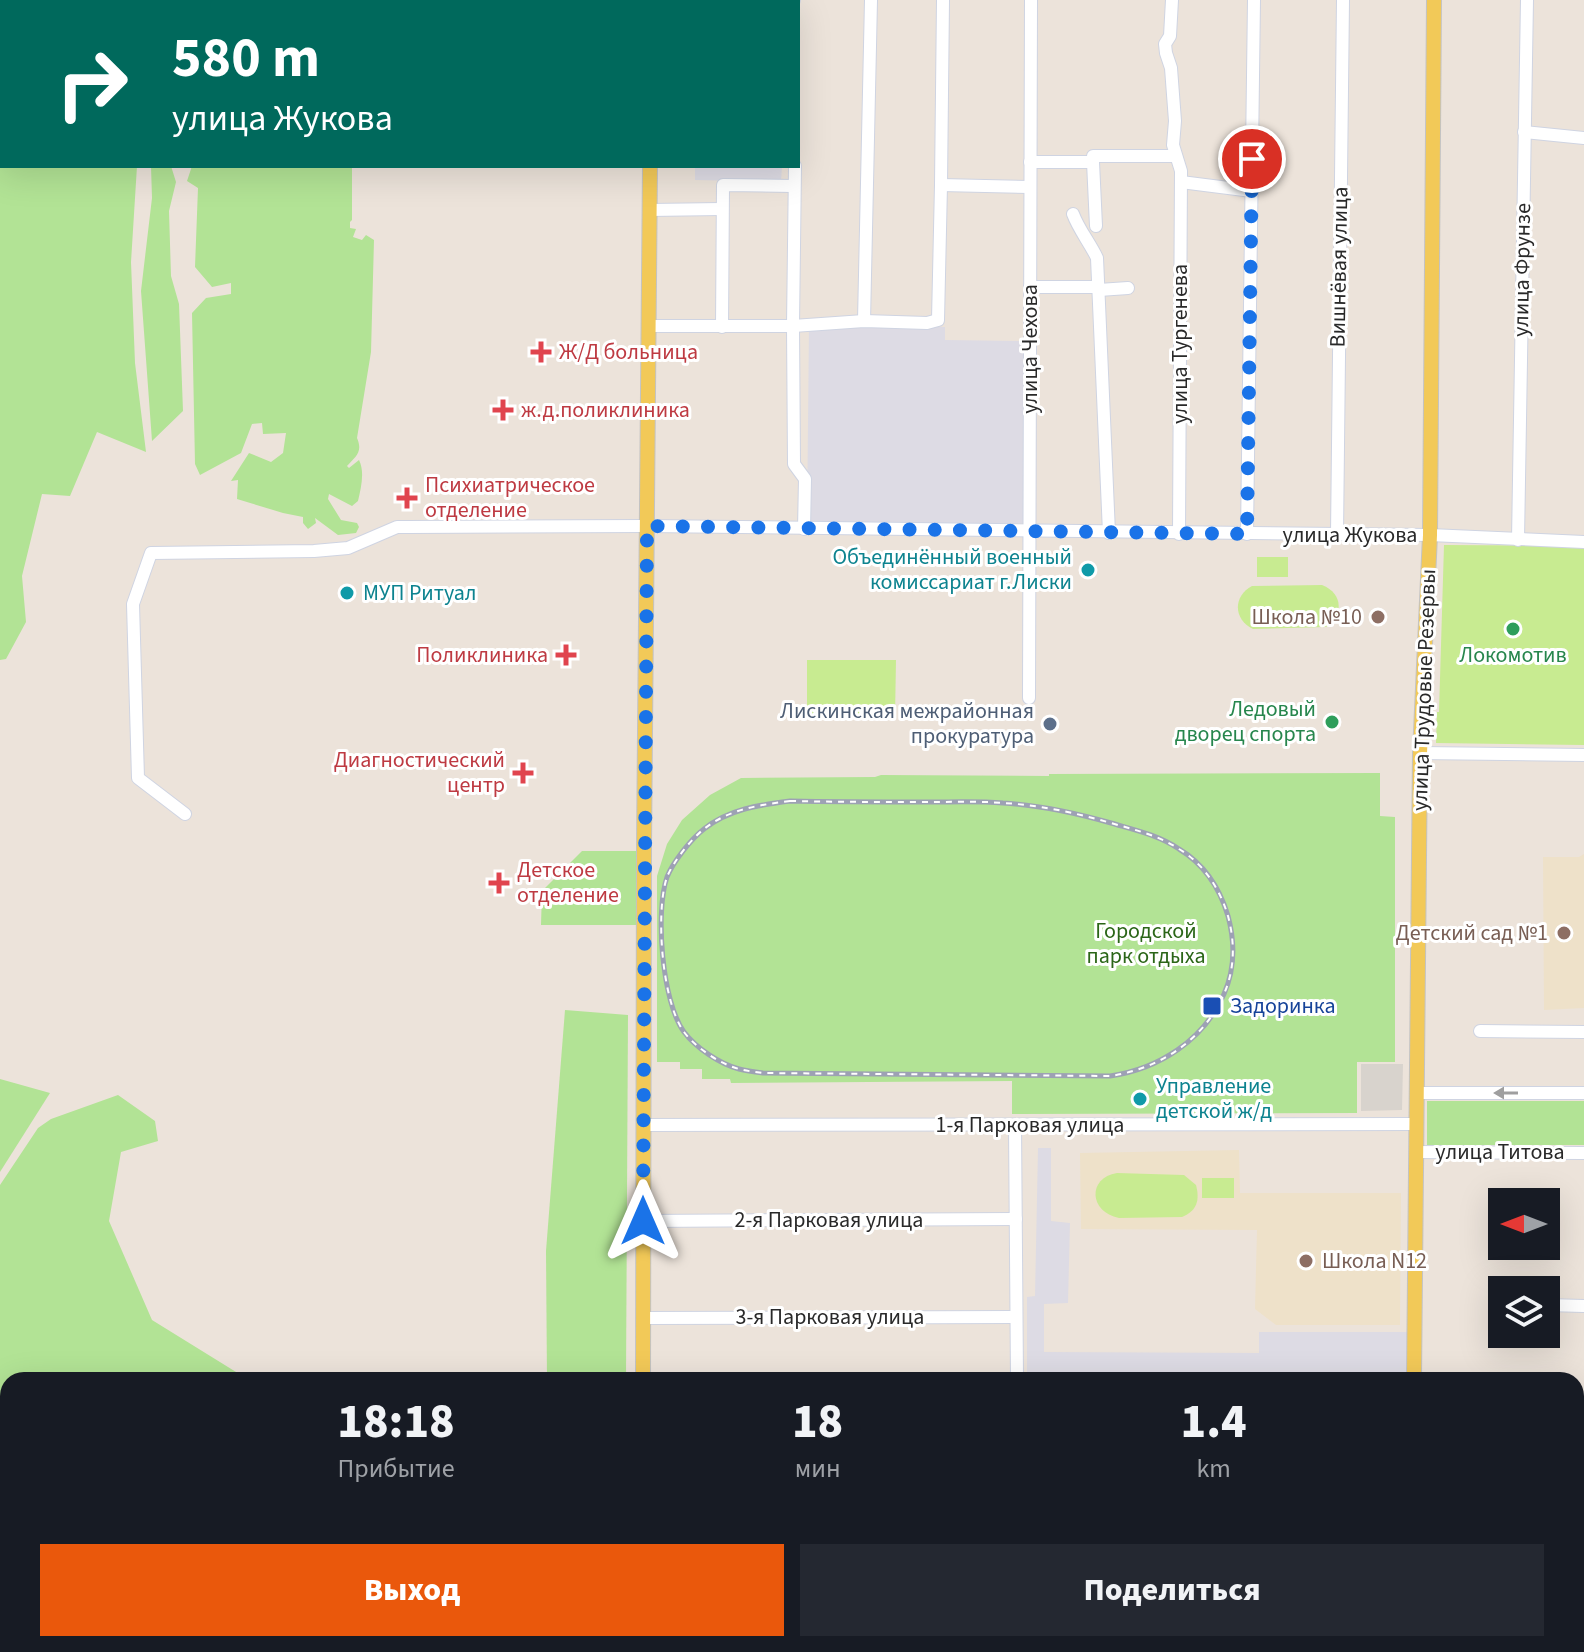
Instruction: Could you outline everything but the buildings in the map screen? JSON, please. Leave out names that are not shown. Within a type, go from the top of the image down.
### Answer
[{"type":"main road","name":"улица Трудовые Резервы","points":[[1414,1372],[1420,753],[1430,535],[1434,0]]},
{"type":"main road","points":[[643,1372],[650,168]]},
{"type":"street","points":[[864,321],[871,0]]},
{"type":"street","points":[[648,326],[793,326],[864,321],[927,323],[938,320],[943,0]]},
{"type":"street","name":"улица Чехова","points":[[1029,698],[1031,0]]},
{"type":"street","name":"улица Тургенева","points":[[1172,0],[1170,36],[1165,44],[1171,68],[1175,121],[1173,145],[1181,171],[1179,534]]},
{"type":"street","points":[[1247,534],[1254,0]]},
{"type":"street","name":"Вишнёвая улица","points":[[1337,535],[1343,0]]},
{"type":"street","name":"улица Фрунзе","points":[[1518,540],[1527,0]]},
{"type":"street","points":[[1524,132],[1584,138]]},
{"type":"street","points":[[1096,226],[1093,156],[1175,156]]},
{"type":"street","points":[[1030,162],[1093,162]]},
{"type":"street","points":[[795,168],[794,464],[805,479],[804,529]]},
{"type":"street","points":[[1181,182],[1252,191]]},
{"type":"street","points":[[722,327],[723,185],[794,186]]},
{"type":"street","points":[[941,185],[1030,187]]},
{"type":"street","points":[[649,210],[722,209]]},
{"type":"street","points":[[1073,214],[1097,258],[1109,533]]},
{"type":"street","points":[[1030,287],[1128,288]]},
{"type":"street","name":"улица Жукова","points":[[185,814],[138,778],[133,604],[151,553],[348,548],[397,527],[647,526],[1430,535],[1584,542]]},
{"type":"street","points":[[1420,753],[1584,755]]},
{"type":"street","points":[[1480,1031],[1584,1032]]},
{"type":"street","points":[[1416,1093],[1584,1093]]},
{"type":"street","name":"1-я Парковая улица","points":[[643,1125],[1416,1124]]},
{"type":"street","points":[[1015,1125],[1017,1372]]},
{"type":"street","name":"улица Титова","points":[[1416,1152],[1584,1153]]},
{"type":"street","name":"2-я Парковая улица","points":[[643,1221],[1016,1219]]},
{"type":"street","points":[[1560,1305],[1584,1306]]},
{"type":"street","name":"3-я Парковая улица","points":[[643,1318],[1016,1317]]},
{"type":"shaded area","points":[[695,168],[782,168],[781,182],[695,180]]},
{"type":"shaded area","points":[[809,325],[945,327],[945,340],[1024,341],[1023,523],[807,523]]},
{"type":"shaded area","name":"Детский сад №1","points":[[1584,854],[1584,1008],[1544,1010],[1543,857],[1579,857]]},
{"type":"shaded area","points":[[1361,1064],[1403,1064],[1402,1110],[1361,1111]]},
{"type":"shaded area","points":[[1038,1148],[1051,1148],[1051,1221],[1070,1223],[1068,1303],[1044,1304],[1044,1352],[1259,1353],[1259,1332],[1407,1332],[1407,1372],[1027,1372],[1027,1297],[1035,1296]]},
{"type":"shaded area","points":[[1239,1150],[1240,1193],[1401,1193],[1400,1325],[1276,1325],[1255,1309],[1257,1230],[1081,1229],[1080,1153]]},
{"type":"green space","points":[[0,168],[137,168],[131,262],[135,363],[146,452],[97,432],[70,496],[42,494],[22,576],[26,622],[6,659],[0,660]]},
{"type":"green space","points":[[151,168],[172,168],[176,182],[169,211],[171,276],[179,304],[183,411],[152,441],[141,291],[152,198]]},
{"type":"green space","points":[[191,168],[352,168],[350,228],[356,229],[353,237],[362,240],[366,235],[374,240],[371,352],[357,438],[359,450],[347,466],[349,468],[359,460],[362,480],[358,501],[352,506],[329,494],[328,499],[341,520],[357,523],[356,533],[338,535],[315,518],[316,523],[308,529],[303,517],[237,499],[238,480],[231,481],[249,453],[271,462],[283,453],[286,433],[263,434],[262,423],[252,424],[241,453],[200,475],[195,464],[192,313],[206,298],[231,294],[231,283],[212,287],[195,267],[198,188],[187,181]]},
{"type":"green space","name":"Локомотив","points":[[1444,545],[1584,546],[1584,745],[1436,743]]},
{"type":"green space","points":[[1257,557],[1288,557],[1288,577],[1257,577]]},
{"type":"green space","points":[[1322,585],[1334,593],[1339,604],[1336,616],[1326,627],[1253,629],[1239,614],[1241,596],[1252,586]]},
{"type":"green space","points":[[807,660],[896,660],[895,717],[807,717]]},
{"type":"green space","name":"Городской парк отдыха","points":[[1380,773],[1380,816],[1395,817],[1395,1062],[1357,1062],[1357,1113],[1012,1114],[1012,1081],[731,1083],[730,1079],[702,1079],[702,1069],[680,1069],[680,1062],[657,1062],[657,876],[667,844],[682,820],[710,795],[741,778]]},
{"type":"green space","points":[[582,851],[638,851],[638,925],[541,925],[542,891]]},
{"type":"green space","points":[[565,1010],[628,1015],[626,1372],[547,1372],[546,1251]]},
{"type":"green space","points":[[0,1079],[50,1093],[0,1172]]},
{"type":"green space","points":[[118,1095],[155,1121],[158,1141],[121,1152],[109,1221],[152,1320],[236,1372],[0,1372],[0,1185],[38,1128],[51,1119]]},
{"type":"green space","points":[[1427,1101],[1584,1101],[1584,1145],[1427,1145]]},
{"type":"green space","points":[[1117,1173],[1184,1175],[1196,1185],[1196,1204],[1191,1212],[1182,1217],[1119,1218],[1109,1215],[1097,1202],[1097,1188],[1100,1181]]},
{"type":"green space","points":[[1202,1178],[1234,1178],[1234,1198],[1202,1198]]},
{"type":"railway","points":[[790,801],[1017,804],[1085,816],[1163,840],[1188,855],[1203,870],[1225,906],[1233,955],[1224,994],[1205,1025],[1178,1050],[1146,1067],[1110,1076],[763,1073],[724,1063],[689,1038],[676,1018],[663,956],[663,892],[673,865],[699,833],[714,822],[745,809],[790,801]]},
{"type":"place","name":"Ж/Д больница","points":[[541,352]]},
{"type":"place","name":"ж.д.поликлиника","points":[[503,410]]},
{"type":"place","name":"Психиатрическое отделение","points":[[407,498]]},
{"type":"place","name":"Объединённый военный комиссариат г.Лиски","points":[[1088,570]]},
{"type":"place","name":"МУП Ритуал","points":[[347,593]]},
{"type":"place","name":"Школа №10","points":[[1378,617]]},
{"type":"place","name":"Локомотив","points":[[1513,629]]},
{"type":"place","name":"Поликлиника","points":[[566,655]]},
{"type":"place","name":"Ледовый дворец спорта","points":[[1332,722]]},
{"type":"place","name":"Лискинская межрайонная прокуратура","points":[[1050,724]]},
{"type":"place","name":"Диагностический центр","points":[[523,773]]},
{"type":"place","name":"Детское отделение","points":[[499,883]]},
{"type":"place","name":"Детский сад №1","points":[[1564,933]]},
{"type":"place","name":"Задоринка","points":[[1212,1006]]},
{"type":"place","name":"Управление детской ж/д","points":[[1140,1099]]},
{"type":"place","name":"Школа N12","points":[[1306,1261]]},
{"type":"route","points":[[643,1221],[647,526],[1247,534],[1252,159]]}]
